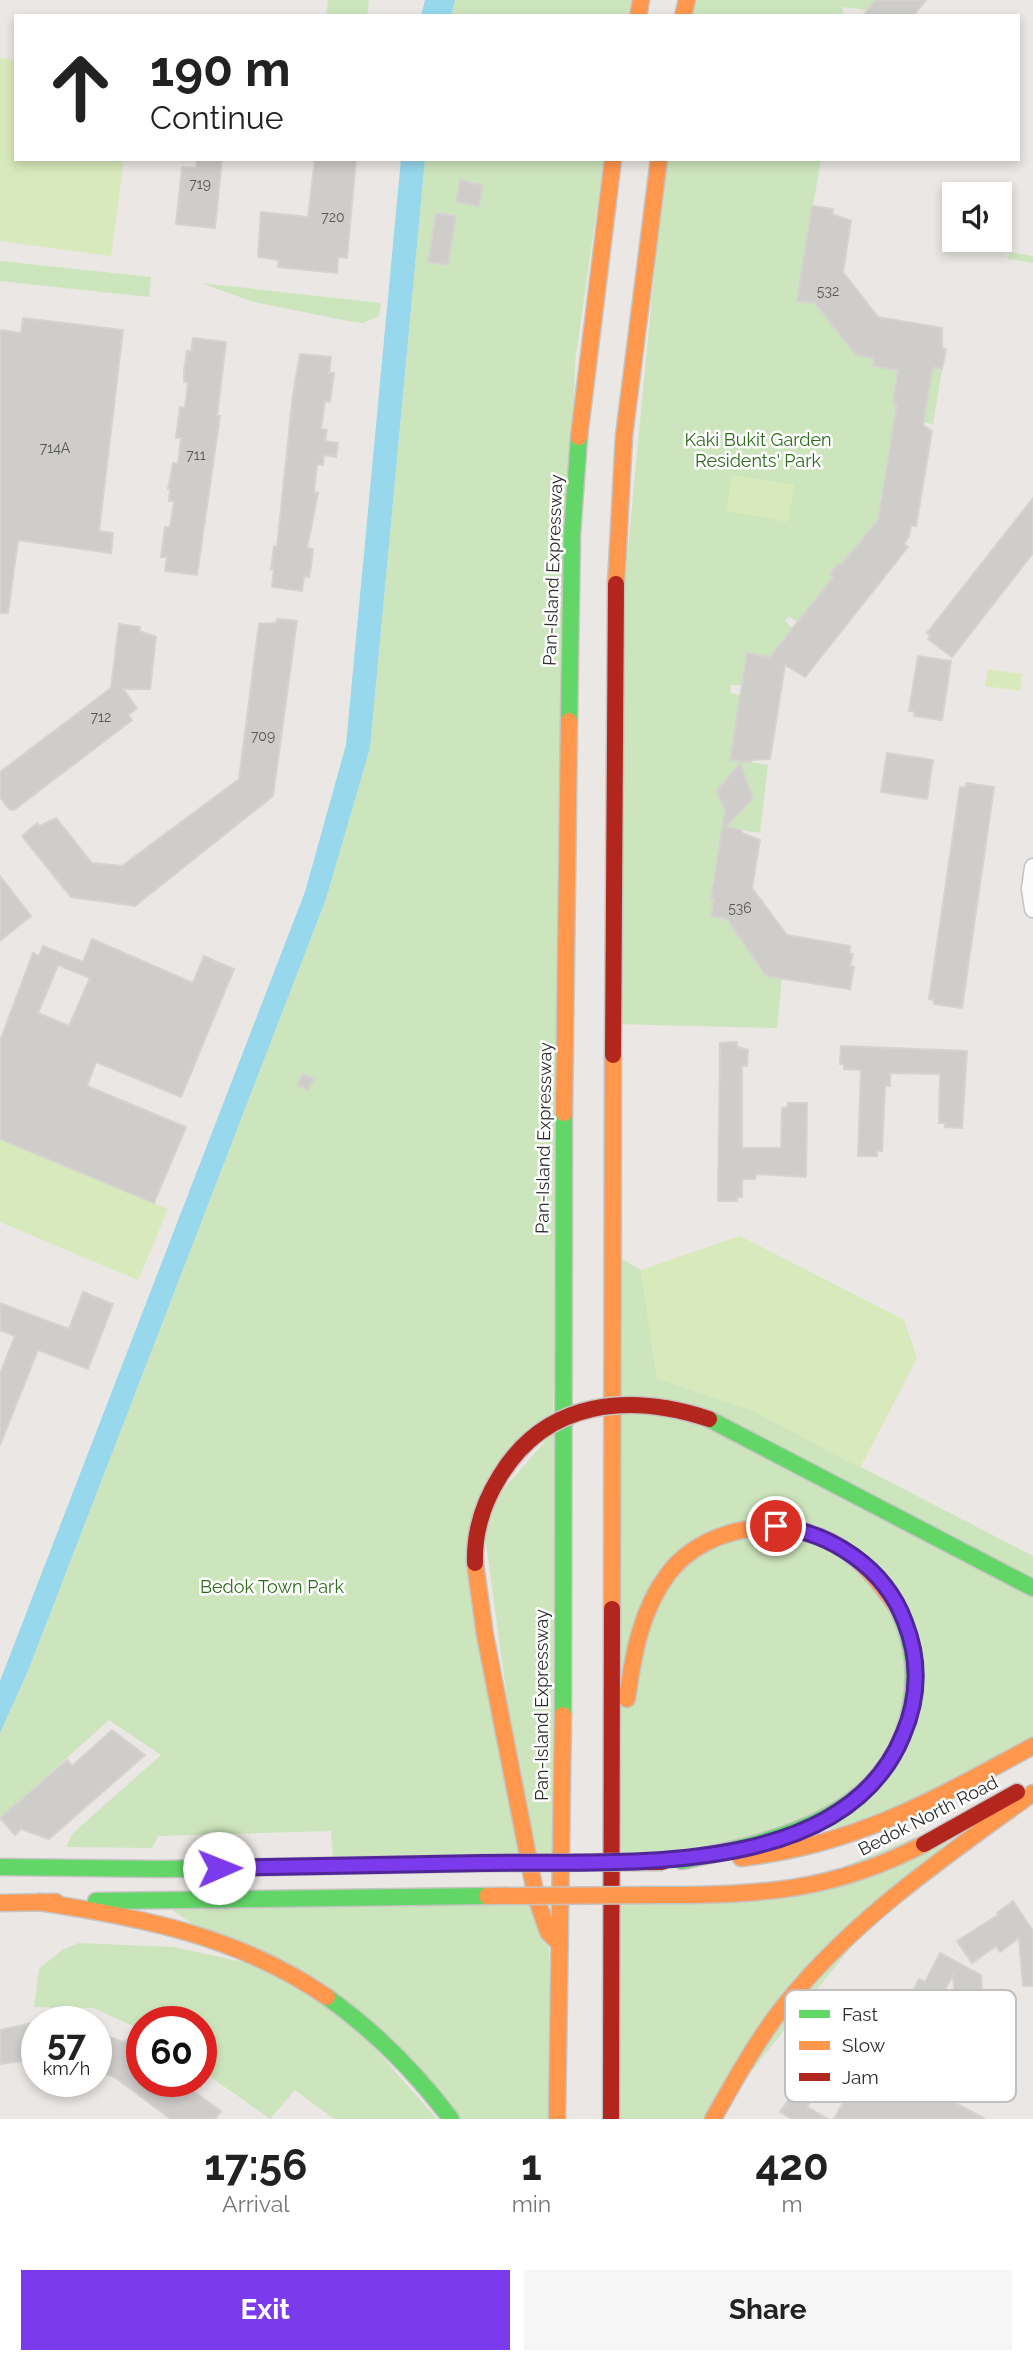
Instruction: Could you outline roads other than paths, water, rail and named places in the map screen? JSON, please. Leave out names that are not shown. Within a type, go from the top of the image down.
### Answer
[{"type":"main road","name":"Pan-Island Expressway","points":[[557,2119],[563,1861],[563,1178],[571,561],[582,399],[613,161]]},
{"type":"main road","points":[[611,2119],[614,624],[624,436],[659,161]]},
{"type":"main road","points":[[560,1944],[548,1932],[536,1897],[485,1635],[475,1563],[481,1514],[500,1474],[521,1448],[555,1422],[586,1408],[623,1402],[664,1404],[709,1419],[978,1562],[1033,1588]]},
{"type":"main road","points":[[611,1817],[636,1638],[650,1604],[673,1568],[705,1543],[757,1526],[800,1531],[844,1549],[869,1568],[892,1597],[911,1640],[916,1661],[915,1692],[909,1721],[894,1755],[866,1791],[822,1821],[768,1841],[682,1861]]},
{"type":"main road","name":"Bedok North Road","points":[[0,1867],[163,1869],[663,1862],[787,1853],[845,1840],[896,1819],[1033,1746]]},
{"type":"main road","name":"Bedok North Road","points":[[0,1903],[765,1892],[841,1879],[907,1852],[1033,1784]]},
{"type":"main road","points":[[797,1990],[840,1944],[904,1886],[1033,1793]]},
{"type":"main road","points":[[39,1902],[160,1923],[214,1940],[272,1963],[323,1993],[375,2034],[402,2060],[451,2119]]},
{"type":"main road","points":[[713,2119],[735,2074],[785,2003]]},
{"type":"street","points":[[1033,867],[1030,889],[1033,909]]},
{"type":"water","points":[[425,0],[455,0],[452,14],[422,14]]},
{"type":"water","points":[[401,161],[425,161],[370,748],[326,899],[28,1671],[0,1733],[0,1681],[305,892],[346,745]]},
{"type":"park label","name":"Kaki Bukit Garden Residents' Park","points":[[758,450]]},
{"type":"park label","name":"Bedok Town Park","points":[[272,1587]]}]
